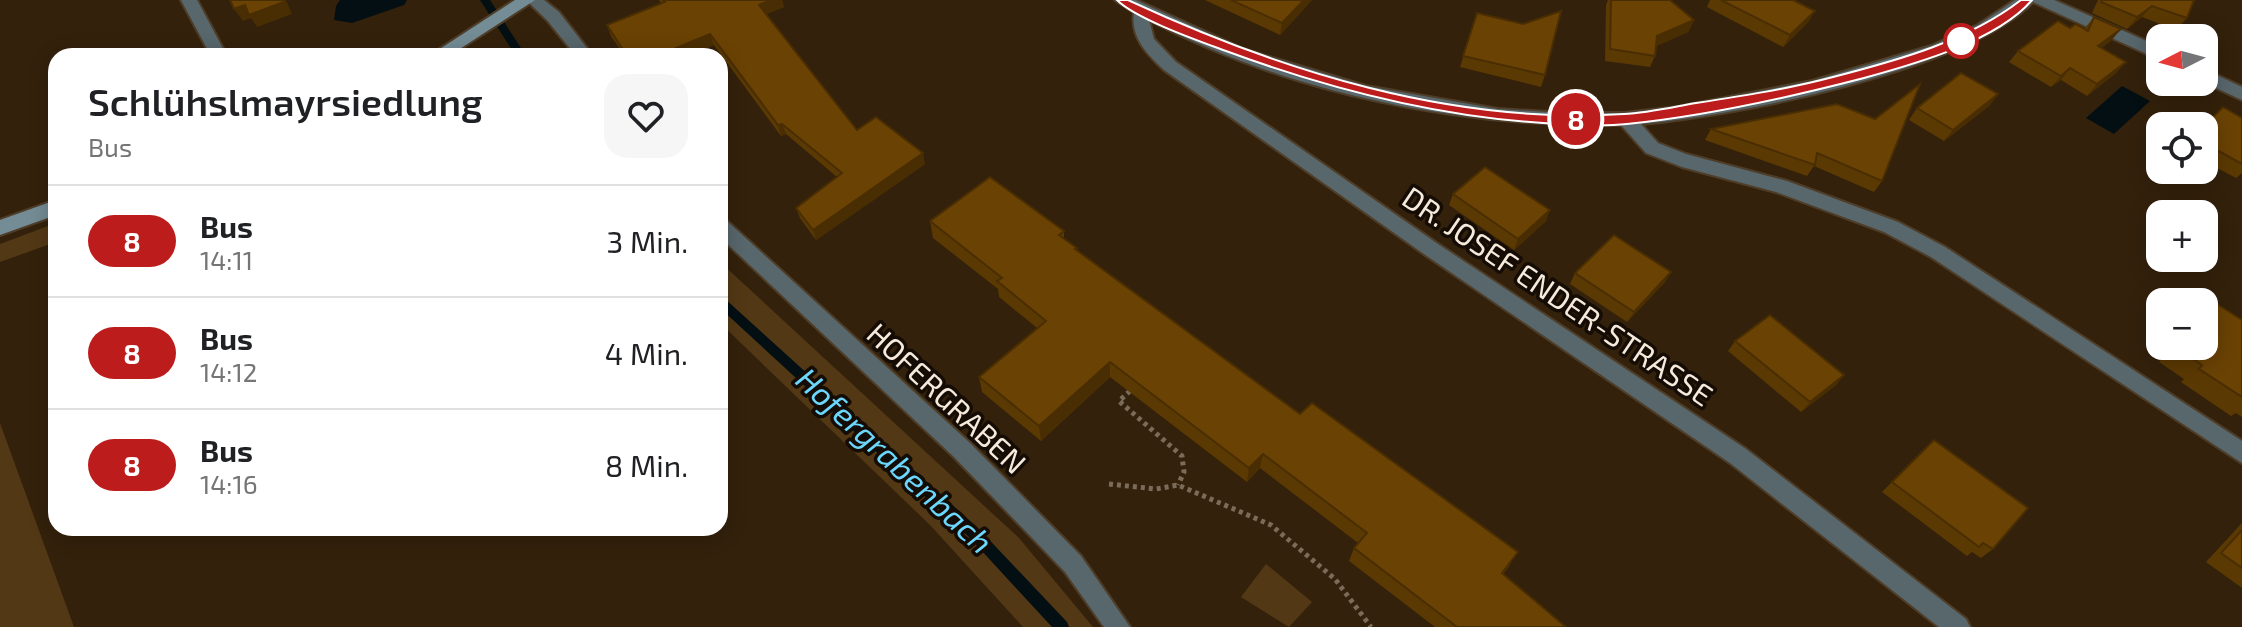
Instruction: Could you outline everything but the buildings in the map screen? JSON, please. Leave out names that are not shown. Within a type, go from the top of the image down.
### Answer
[{"type":"street","points":[[189,0],[215,48]]},
{"type":"street","points":[[451,48],[527,0]]},
{"type":"street","points":[[534,0],[553,16],[579,48]]},
{"type":"street","points":[[1123,0],[1199,36],[1285,68],[1380,95],[1434,107],[1499,115],[1626,119],[1792,92],[1886,68],[1961,41],[2004,18],[2026,0]]},
{"type":"street","points":[[2040,0],[2146,48]]},
{"type":"street","name":"DR. JOSEF ENDER-STRASSE","points":[[1142,10],[1139,25],[1147,44],[1170,66],[1354,196],[1738,456],[1958,627]]},
{"type":"street","points":[[2218,82],[2242,94]]},
{"type":"street","points":[[1626,119],[1652,148],[1682,160],[1780,186],[1891,227],[1938,252],[2242,453]]},
{"type":"street","points":[[0,228],[48,210]]},
{"type":"street","name":"HOFERGRABEN","points":[[728,233],[962,450],[1073,564],[1118,627]]},
{"type":"path","points":[[1130,391],[1119,401],[1182,456],[1184,472],[1178,485]]},
{"type":"path","points":[[1109,484],[1156,489],[1178,485],[1271,525],[1335,579],[1371,627]]},
{"type":"shaded area","points":[[340,0],[407,0],[404,5],[352,23],[334,20]]},
{"type":"shaded area","points":[[2122,86],[2150,101],[2114,134],[2086,118]]},
{"type":"shaded area","points":[[48,226],[48,245],[0,262],[0,244]]},
{"type":"shaded area","points":[[728,269],[1019,538],[1093,627],[1023,627],[930,525],[728,331]]},
{"type":"shaded area","points":[[0,423],[74,627],[0,627]]},
{"type":"shaded area","points":[[1266,564],[1312,602],[1289,627],[1241,597]]},
{"type":"waterway","name":"Hofergrabenbach","points":[[485,0],[516,48]]},
{"type":"waterway","name":"Hofergrabenbach","points":[[728,308],[974,533],[1062,627]]},
{"type":"bus line","name":"8","points":[[1123,0],[1199,36],[1285,68],[1367,91],[1434,107],[1565,119],[1626,119],[1706,108],[1792,92],[1886,68],[1961,41],[2004,18],[2026,0]]}]
